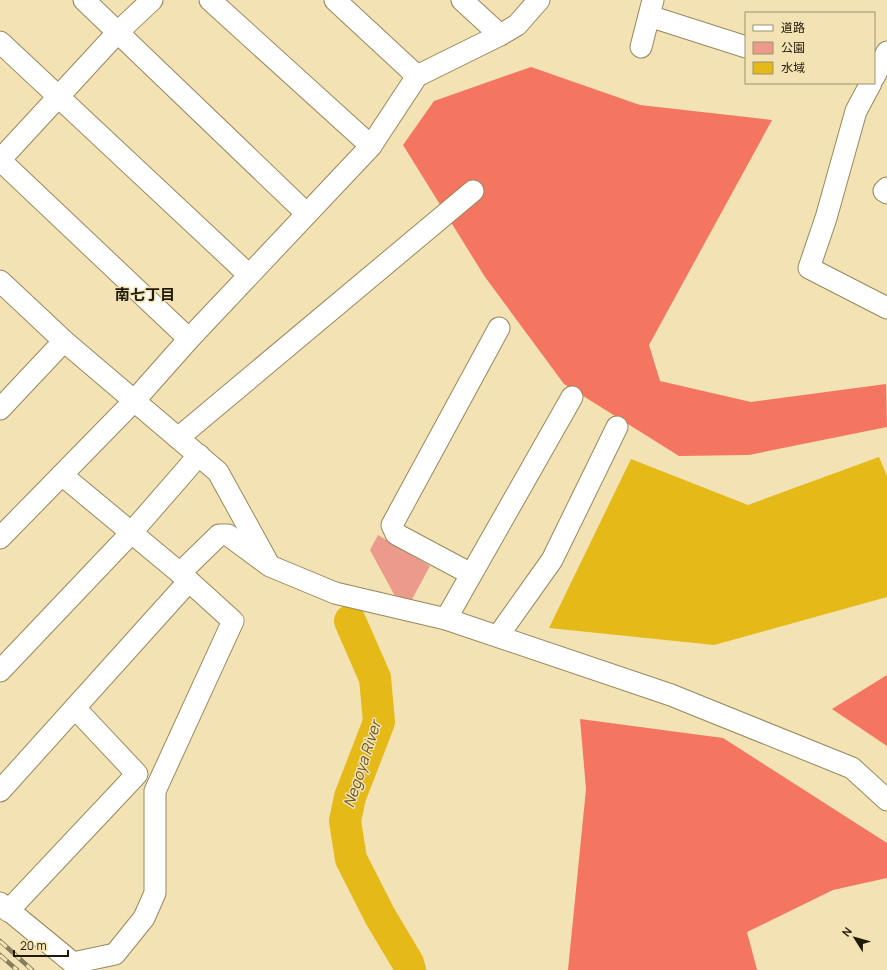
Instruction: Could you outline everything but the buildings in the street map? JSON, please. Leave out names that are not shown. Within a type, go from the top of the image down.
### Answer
[{"type":"street","points":[[84,0],[306,213]]},
{"type":"street","points":[[152,0],[118,32],[0,160],[189,339]]},
{"type":"street","points":[[210,0],[371,146]]},
{"type":"street","points":[[335,0],[417,76]]},
{"type":"street","points":[[462,0],[500,36]]},
{"type":"street","points":[[0,538],[30,505],[62,475],[134,401],[189,339],[306,213],[371,146],[417,76],[500,36],[518,25],[539,0]]},
{"type":"street","points":[[641,47],[651,8],[745,47]]},
{"type":"street","points":[[0,42],[249,275]]},
{"type":"street","points":[[875,71],[887,52]]},
{"type":"street","points":[[867,84],[856,111],[826,218],[809,268],[887,308]]},
{"type":"street","points":[[887,188],[884,191],[887,193]]},
{"type":"street","points":[[178,438],[473,191]]},
{"type":"street","points":[[1,284],[64,341],[218,472],[270,566]]},
{"type":"street","points":[[471,574],[396,534],[392,525],[499,328]]},
{"type":"street","points":[[0,409],[64,341]]},
{"type":"street","points":[[446,619],[572,397]]},
{"type":"street","points":[[498,636],[552,560],[617,427]]},
{"type":"street","points":[[0,671],[132,532],[199,455]]},
{"type":"street","points":[[62,475],[185,577],[232,621],[155,791],[155,893],[144,918],[115,954],[67,967],[4,907],[138,774],[75,708]]},
{"type":"street","points":[[0,791],[75,708],[220,535],[228,535],[270,566],[335,593],[446,619],[498,636],[670,695],[852,768],[887,800]]},
{"type":"green space","points":[[378,535],[430,566],[410,603],[396,598],[370,550]]},
{"type":"shaded area","points":[[531,67],[640,105],[772,120],[649,345],[660,381],[751,402],[886,384],[887,427],[749,455],[679,456],[564,384],[485,277],[403,145],[434,101]]},
{"type":"shaded area","points":[[887,675],[887,746],[832,709]]},
{"type":"shaded area","points":[[580,719],[723,738],[887,843],[887,878],[833,890],[747,932],[757,970],[568,970],[586,789]]},
{"type":"water","points":[[879,457],[887,476],[887,597],[714,645],[549,628],[631,459],[748,505]]},
{"type":"waterway","name":"Negoya River","points":[[350,621],[375,678],[379,722],[350,797],[345,821],[351,859],[380,916],[408,963],[410,970]]},
{"type":"railway","points":[[0,941],[32,970]]},
{"type":"railway","points":[[0,955],[17,970]]},
{"type":"district","name":"南七丁目","points":[[145,294]]}]
